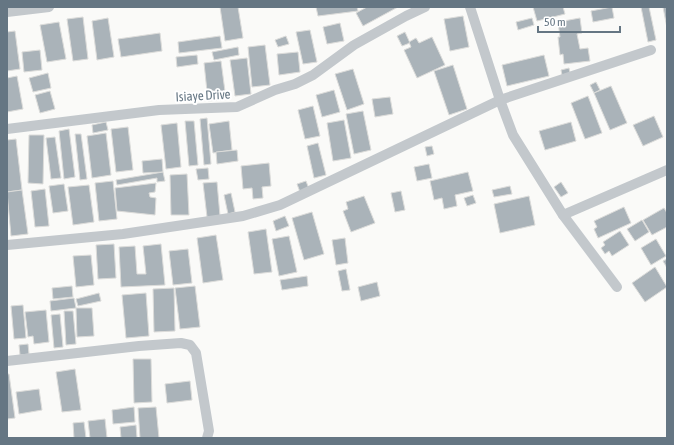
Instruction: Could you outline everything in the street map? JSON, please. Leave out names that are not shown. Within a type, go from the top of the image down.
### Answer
[{"type":"street","points":[[7,12],[49,7]]},
{"type":"street","name":"Isiaye Drive","points":[[7,129],[159,110],[237,107],[275,90],[295,84],[313,75],[354,46],[406,16],[425,7]]},
{"type":"street","points":[[470,7],[513,135],[563,215],[617,287]]},
{"type":"street","points":[[7,245],[123,234],[243,216],[280,205],[500,100],[651,50]]},
{"type":"street","points":[[563,215],[667,170]]},
{"type":"street","points":[[7,362],[138,346],[180,343],[190,345],[196,353],[209,431],[207,438]]},
{"type":"building","points":[[220,7],[238,7],[243,38],[225,41]]},
{"type":"building","points":[[316,7],[357,7],[358,11],[318,16]]},
{"type":"building","points":[[367,7],[398,7],[363,26],[356,13]]},
{"type":"building","points":[[533,7],[563,7],[565,14],[537,21]]},
{"type":"building","points":[[612,7],[614,18],[593,22],[591,11]]},
{"type":"building","points":[[641,7],[649,7],[656,40],[648,42]]},
{"type":"building","points":[[663,7],[667,7],[667,28]]},
{"type":"building","points":[[463,16],[469,47],[450,51],[444,19]]},
{"type":"building","points":[[83,17],[88,59],[73,61],[67,19]]},
{"type":"building","points":[[108,18],[114,57],[97,60],[92,21]]},
{"type":"building","points":[[532,18],[534,25],[518,30],[516,22]]},
{"type":"building","points":[[580,18],[582,33],[577,34],[580,49],[588,48],[590,61],[564,64],[563,54],[560,55],[558,22]]},
{"type":"building","points":[[59,22],[66,59],[47,62],[40,25]]},
{"type":"building","points":[[340,23],[344,41],[327,44],[323,27]]},
{"type":"building","points":[[310,30],[317,62],[303,64],[296,32]]},
{"type":"building","points":[[15,31],[20,69],[7,71],[7,32]]},
{"type":"building","points":[[405,32],[410,43],[402,46],[397,36]]},
{"type":"building","points":[[160,33],[162,51],[121,57],[118,39]]},
{"type":"building","points":[[220,36],[222,48],[179,53],[178,42]]},
{"type":"building","points":[[286,36],[289,44],[278,47],[275,40]]},
{"type":"building","points":[[432,37],[445,65],[417,78],[404,50],[411,47],[409,42],[416,38],[419,43]]},
{"type":"building","points":[[265,45],[270,85],[252,87],[248,47]]},
{"type":"building","points":[[238,47],[239,55],[214,60],[212,52]]},
{"type":"building","points":[[40,50],[42,70],[24,72],[22,52]]},
{"type":"building","points":[[298,52],[300,72],[279,75],[277,54]]},
{"type":"building","points":[[197,55],[198,64],[177,67],[176,57]]},
{"type":"building","points":[[544,55],[549,76],[507,86],[502,65]]},
{"type":"building","points":[[247,58],[251,94],[235,96],[230,60]]},
{"type":"building","points":[[221,61],[226,99],[208,101],[204,63]]},
{"type":"building","points":[[453,65],[467,109],[449,115],[434,71]]},
{"type":"building","points":[[569,68],[570,73],[562,75],[561,70]]},
{"type":"building","points":[[353,69],[364,104],[347,110],[335,74]]},
{"type":"building","points":[[48,73],[51,88],[33,92],[29,78]]},
{"type":"building","points":[[17,76],[23,109],[7,112],[7,78]]},
{"type":"building","points":[[596,82],[600,90],[594,93],[590,85]]},
{"type":"building","points":[[611,86],[627,123],[610,130],[594,93]]},
{"type":"building","points":[[334,90],[340,112],[322,117],[316,95]]},
{"type":"building","points":[[50,91],[55,109],[40,113],[35,95]]},
{"type":"building","points":[[588,96],[602,133],[585,139],[571,103]]},
{"type":"building","points":[[390,97],[393,114],[375,117],[372,99]]},
{"type":"building","points":[[313,106],[320,136],[305,139],[298,110]]},
{"type":"building","points":[[363,111],[371,150],[354,154],[346,114]]},
{"type":"building","points":[[654,116],[663,137],[643,146],[633,125]]},
{"type":"building","points":[[207,118],[211,164],[204,165],[200,119]]},
{"type":"building","points":[[344,120],[351,158],[333,161],[327,123]]},
{"type":"building","points":[[185,121],[194,121],[198,165],[189,166]]},
{"type":"building","points":[[229,121],[232,150],[213,153],[209,124]]},
{"type":"building","points":[[106,122],[108,130],[93,133],[92,125]]},
{"type":"building","points":[[571,122],[576,141],[545,150],[539,131]]},
{"type":"building","points":[[177,123],[181,167],[166,169],[161,125]]},
{"type":"building","points":[[128,127],[133,170],[116,172],[111,129]]},
{"type":"building","points":[[69,129],[75,177],[64,179],[59,131]]},
{"type":"building","points":[[106,133],[111,175],[92,178],[87,136]]},
{"type":"building","points":[[75,134],[81,134],[87,179],[80,180]]},
{"type":"building","points":[[29,135],[44,135],[43,184],[28,183]]},
{"type":"building","points":[[55,137],[61,178],[51,179],[46,138]]},
{"type":"building","points":[[16,139],[22,190],[7,192],[7,140]]},
{"type":"building","points":[[318,143],[326,175],[314,178],[307,146]]},
{"type":"building","points":[[432,146],[434,154],[427,156],[425,147]]},
{"type":"building","points":[[237,150],[238,161],[217,164],[216,152]]},
{"type":"building","points":[[162,159],[163,172],[143,173],[142,161]]},
{"type":"building","points":[[269,163],[271,186],[262,187],[263,198],[253,199],[252,188],[243,189],[241,166]]},
{"type":"building","points":[[429,164],[432,178],[417,181],[414,167]]},
{"type":"building","points":[[208,168],[209,179],[198,180],[196,169]]},
{"type":"building","points":[[163,172],[165,181],[157,182],[157,178],[117,185],[116,180]]},
{"type":"building","points":[[468,172],[473,191],[455,195],[457,206],[444,209],[442,198],[434,200],[430,181]]},
{"type":"building","points":[[187,174],[189,215],[171,215],[170,175]]},
{"type":"building","points":[[113,181],[117,219],[99,221],[95,183]]},
{"type":"building","points":[[306,181],[309,189],[300,192],[297,184]]},
{"type":"building","points":[[217,182],[220,216],[207,217],[203,183]]},
{"type":"building","points":[[561,182],[568,193],[561,197],[554,187]]},
{"type":"building","points":[[156,183],[155,192],[149,193],[150,197],[156,198],[155,215],[117,211],[115,188]]},
{"type":"building","points":[[64,184],[68,211],[53,213],[49,186]]},
{"type":"building","points":[[89,185],[94,222],[73,225],[68,187]]},
{"type":"building","points":[[510,186],[512,194],[494,197],[492,190]]},
{"type":"building","points":[[45,189],[49,226],[35,227],[31,191]]},
{"type":"building","points":[[22,190],[28,234],[11,236],[7,192]]},
{"type":"building","points":[[401,191],[405,210],[395,212],[391,193]]},
{"type":"building","points":[[231,193],[235,212],[228,214],[224,195]]},
{"type":"building","points":[[473,195],[476,203],[467,206],[464,198]]},
{"type":"building","points":[[364,196],[375,223],[351,232],[343,211],[348,209],[346,202]]},
{"type":"building","points":[[529,196],[535,225],[500,233],[494,204]]},
{"type":"building","points":[[624,207],[631,223],[598,238],[594,229],[597,227],[594,221]]},
{"type":"building","points":[[664,208],[667,213],[667,227],[652,235],[643,220]]},
{"type":"building","points":[[312,212],[324,254],[304,260],[292,218]]},
{"type":"building","points":[[285,216],[289,226],[276,231],[273,221]]},
{"type":"building","points":[[642,220],[649,232],[635,241],[627,229]]},
{"type":"building","points":[[266,229],[272,272],[254,274],[248,232]]},
{"type":"building","points":[[620,231],[629,245],[612,256],[609,251],[605,254],[601,248],[605,245],[603,242]]},
{"type":"building","points":[[216,235],[223,280],[203,283],[197,238]]},
{"type":"building","points":[[289,236],[297,272],[279,276],[272,239]]},
{"type":"building","points":[[345,238],[348,263],[336,265],[332,240]]},
{"type":"building","points":[[656,239],[666,256],[651,265],[641,248]]},
{"type":"building","points":[[114,244],[116,278],[98,279],[96,245]]},
{"type":"building","points":[[161,244],[165,285],[121,287],[119,247],[135,246],[137,274],[146,274],[143,246]]},
{"type":"building","points":[[188,249],[192,283],[173,285],[169,251]]},
{"type":"building","points":[[91,255],[94,285],[76,287],[73,256]]},
{"type":"building","points":[[667,259],[667,268],[663,261]]},
{"type":"building","points":[[655,267],[667,287],[645,302],[632,283]]},
{"type":"building","points":[[346,269],[350,290],[342,291],[338,271]]},
{"type":"building","points":[[307,276],[308,286],[282,290],[280,280]]},
{"type":"building","points":[[377,282],[380,296],[361,301],[358,287]]},
{"type":"building","points":[[72,286],[73,297],[53,299],[52,288]]},
{"type":"building","points":[[195,286],[200,327],[180,329],[175,288]]},
{"type":"building","points":[[174,288],[175,331],[154,332],[153,289]]},
{"type":"building","points":[[99,293],[101,301],[78,306],[76,299]]},
{"type":"building","points":[[146,293],[149,336],[126,338],[122,295]]},
{"type":"building","points":[[74,298],[76,308],[51,311],[50,301]]},
{"type":"building","points":[[23,305],[26,338],[14,339],[11,306]]},
{"type":"building","points":[[76,308],[92,308],[94,336],[77,337]]},
{"type":"building","points":[[46,310],[49,342],[34,344],[33,336],[28,337],[25,312]]},
{"type":"building","points":[[64,311],[73,311],[76,344],[66,345]]},
{"type":"building","points":[[60,314],[63,347],[54,348],[51,315]]},
{"type":"building","points":[[28,344],[29,354],[20,355],[19,345]]},
{"type":"building","points":[[133,359],[151,359],[152,402],[134,403]]},
{"type":"building","points":[[75,369],[81,410],[62,412],[56,372]]},
{"type":"building","points":[[7,374],[9,374],[15,418],[7,419]]},
{"type":"building","points":[[190,381],[192,400],[167,403],[165,384]]},
{"type":"building","points":[[39,389],[42,410],[19,414],[16,392]]},
{"type":"building","points":[[134,407],[135,422],[113,424],[112,410]]},
{"type":"building","points":[[156,407],[159,438],[140,438],[138,408]]},
{"type":"building","points":[[105,419],[107,438],[90,438],[88,421]]},
{"type":"building","points":[[84,422],[86,438],[74,438],[73,423]]},
{"type":"building","points":[[136,425],[137,438],[121,438],[120,427]]}]
